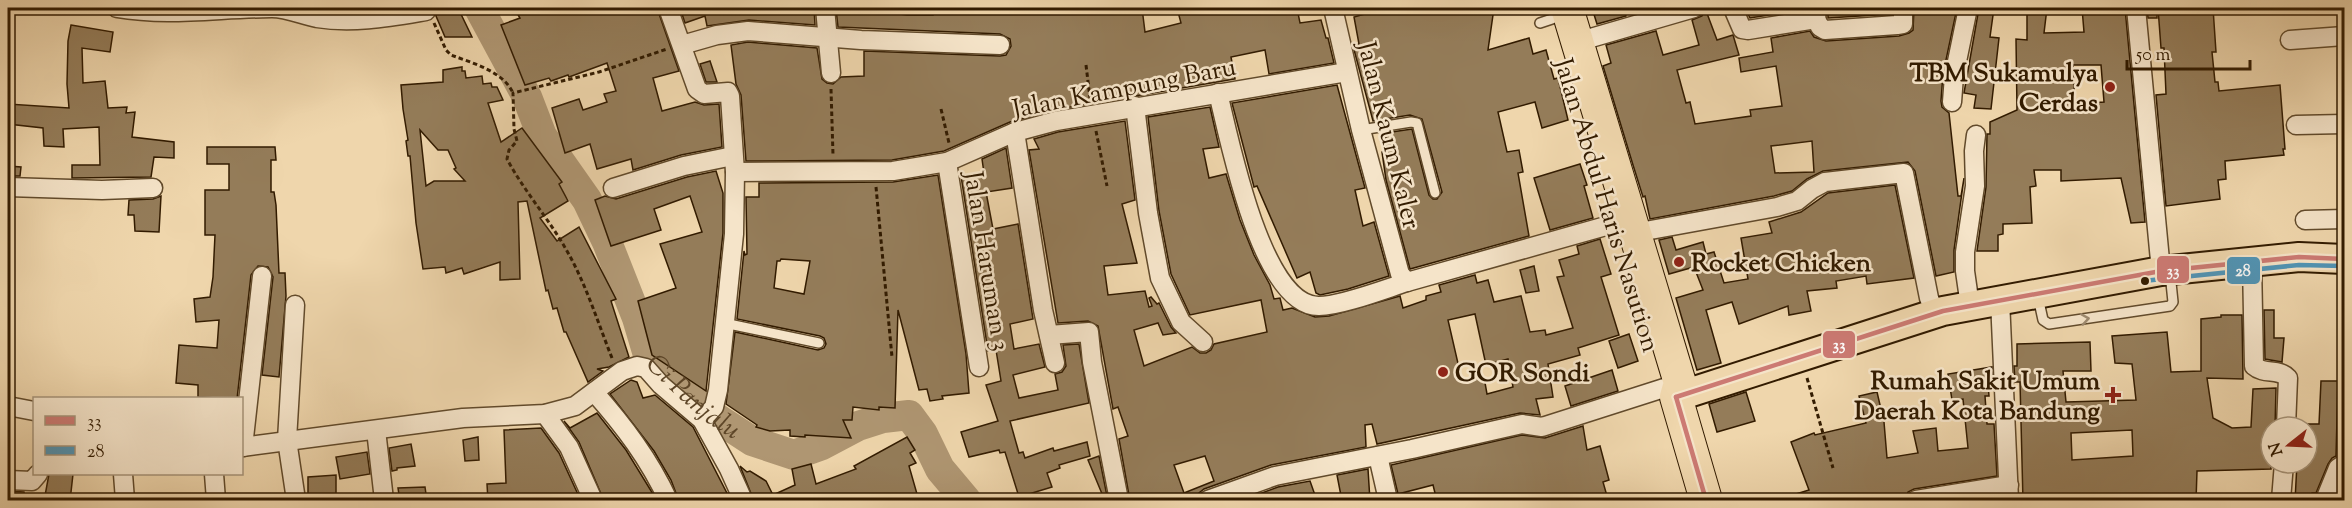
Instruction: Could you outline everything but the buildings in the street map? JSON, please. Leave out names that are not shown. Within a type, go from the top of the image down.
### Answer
[{"type":"highway","name":"Jalan Abdul Haris Nasution","points":[[1552,14],[1577,42],[1624,229]]},
{"type":"highway","name":"Jalan Abdul Haris Nasution","points":[[1552,14],[1624,229],[1680,383],[1670,393],[1706,501]]},
{"type":"main road","points":[[1670,393],[1800,356],[1935,313],[2000,300],[2165,271],[2299,257],[2344,259]]},
{"type":"street","points":[[117,8],[173,12],[223,8],[276,8],[317,18],[372,20],[426,11]]},
{"type":"street","points":[[668,8],[700,92],[704,94],[728,92],[734,164],[734,234],[724,323],[707,415],[743,501]]},
{"type":"street","points":[[825,8],[831,73]]},
{"type":"street","name":"Jalan Kaum Kaler","points":[[1333,8],[1361,130],[1404,278]]},
{"type":"street","points":[[1577,42],[1694,8]]},
{"type":"street","points":[[1733,8],[1742,29],[1748,30],[1816,13],[1820,27],[1825,30],[1897,25],[1903,24],[1903,8]]},
{"type":"street","points":[[1952,102],[1954,76],[1968,8]]},
{"type":"street","points":[[2136,8],[2165,271]]},
{"type":"street","points":[[682,45],[717,35],[748,31],[922,44],[1000,45]]},
{"type":"street","points":[[2290,40],[2344,36]]},
{"type":"street","name":"Jalan Kampung Baru","points":[[613,188],[684,166],[734,164],[833,171],[893,171],[950,161],[1015,132],[1056,121],[1347,72]]},
{"type":"street","points":[[1218,93],[1249,213],[1278,279],[1299,299],[1318,306],[1404,278],[1420,280],[1624,229],[1777,207],[1797,201],[1825,182],[1905,173],[1929,298],[1935,313]]},
{"type":"street","points":[[1136,106],[1148,213],[1160,278],[1181,322],[1203,342]]},
{"type":"street","points":[[2296,125],[2344,124]]},
{"type":"street","points":[[1015,132],[1055,363]]},
{"type":"street","points":[[1970,306],[1965,252],[1975,186],[1976,135]]},
{"type":"street","name":"Jalan Haruman 3","points":[[950,161],[979,367]]},
{"type":"street","points":[[8,187],[102,190],[153,188]]},
{"type":"street","points":[[2304,220],[2344,219]]},
{"type":"street","points":[[2253,262],[2254,366],[2258,369],[2283,373],[2288,378],[2286,415]]},
{"type":"street","points":[[243,438],[262,276]]},
{"type":"street","points":[[1916,501],[2009,493],[2000,300]]},
{"type":"street","points":[[295,305],[287,441],[296,501]]},
{"type":"street","points":[[1049,335],[1086,330],[1089,332],[1092,362],[1119,501]]},
{"type":"street","points":[[243,447],[463,418],[545,414],[575,406],[618,373],[637,366],[646,368],[661,385],[707,415]]},
{"type":"street","points":[[594,392],[642,451],[668,501]]},
{"type":"street","points":[[1208,501],[1275,476],[1522,424],[1542,427],[1670,393]]},
{"type":"street","points":[[8,406],[33,411]]},
{"type":"street","points":[[545,414],[569,447],[593,501]]},
{"type":"street","points":[[376,430],[384,501]]},
{"type":"street","points":[[1378,456],[1388,501]]},
{"type":"street","points":[[2325,501],[2337,468],[2344,464]]},
{"type":"street","points":[[8,480],[32,481],[37,475]]},
{"type":"street","points":[[123,475],[125,501]]},
{"type":"street","points":[[214,475],[216,501]]},
{"type":"street","points":[[2281,501],[2283,475]]},
{"type":"lane","points":[[1361,130],[1417,123],[1435,193]]},
{"type":"lane","points":[[724,323],[819,343]]},
{"type":"path","points":[[426,11],[450,55],[499,75],[510,86],[513,93],[514,129],[517,141],[509,150],[507,159],[519,182],[568,252],[618,373]]},
{"type":"path","points":[[513,93],[598,72],[682,45]]},
{"type":"path","points":[[1086,65],[1107,186]]},
{"type":"path","points":[[831,73],[833,171]]},
{"type":"path","points":[[941,109],[950,161]]},
{"type":"path","points":[[874,171],[892,357]]},
{"type":"path","points":[[1800,356],[1833,468]]},
{"type":"waterway","name":"Ci Panjalu","points":[[479,8],[527,97],[542,136],[587,200],[607,242],[637,318],[648,355],[709,413],[752,441],[794,455],[822,445],[858,426],[883,418],[909,415],[923,434],[940,469],[966,500]]},
{"type":"transit line","name":"33","points":[[1676,397],[1943,311],[2161,271],[2299,257],[2344,259]]},
{"type":"transit line","name":"28","points":[[2143,281],[2299,265],[2344,266]]},
{"type":"transit line","name":"33","points":[[1676,397],[1706,500]]},
{"type":"place","name":"TBM Sukamulya Cerdas","points":[[2110,87]]},
{"type":"place","name":"Rocket Chicken","points":[[1679,262]]},
{"type":"place","name":"GOR Sondi","points":[[1443,372]]},
{"type":"place","name":"Rumah Sakit Umum Daerah Kota Bandung","points":[[2113,395]]}]
